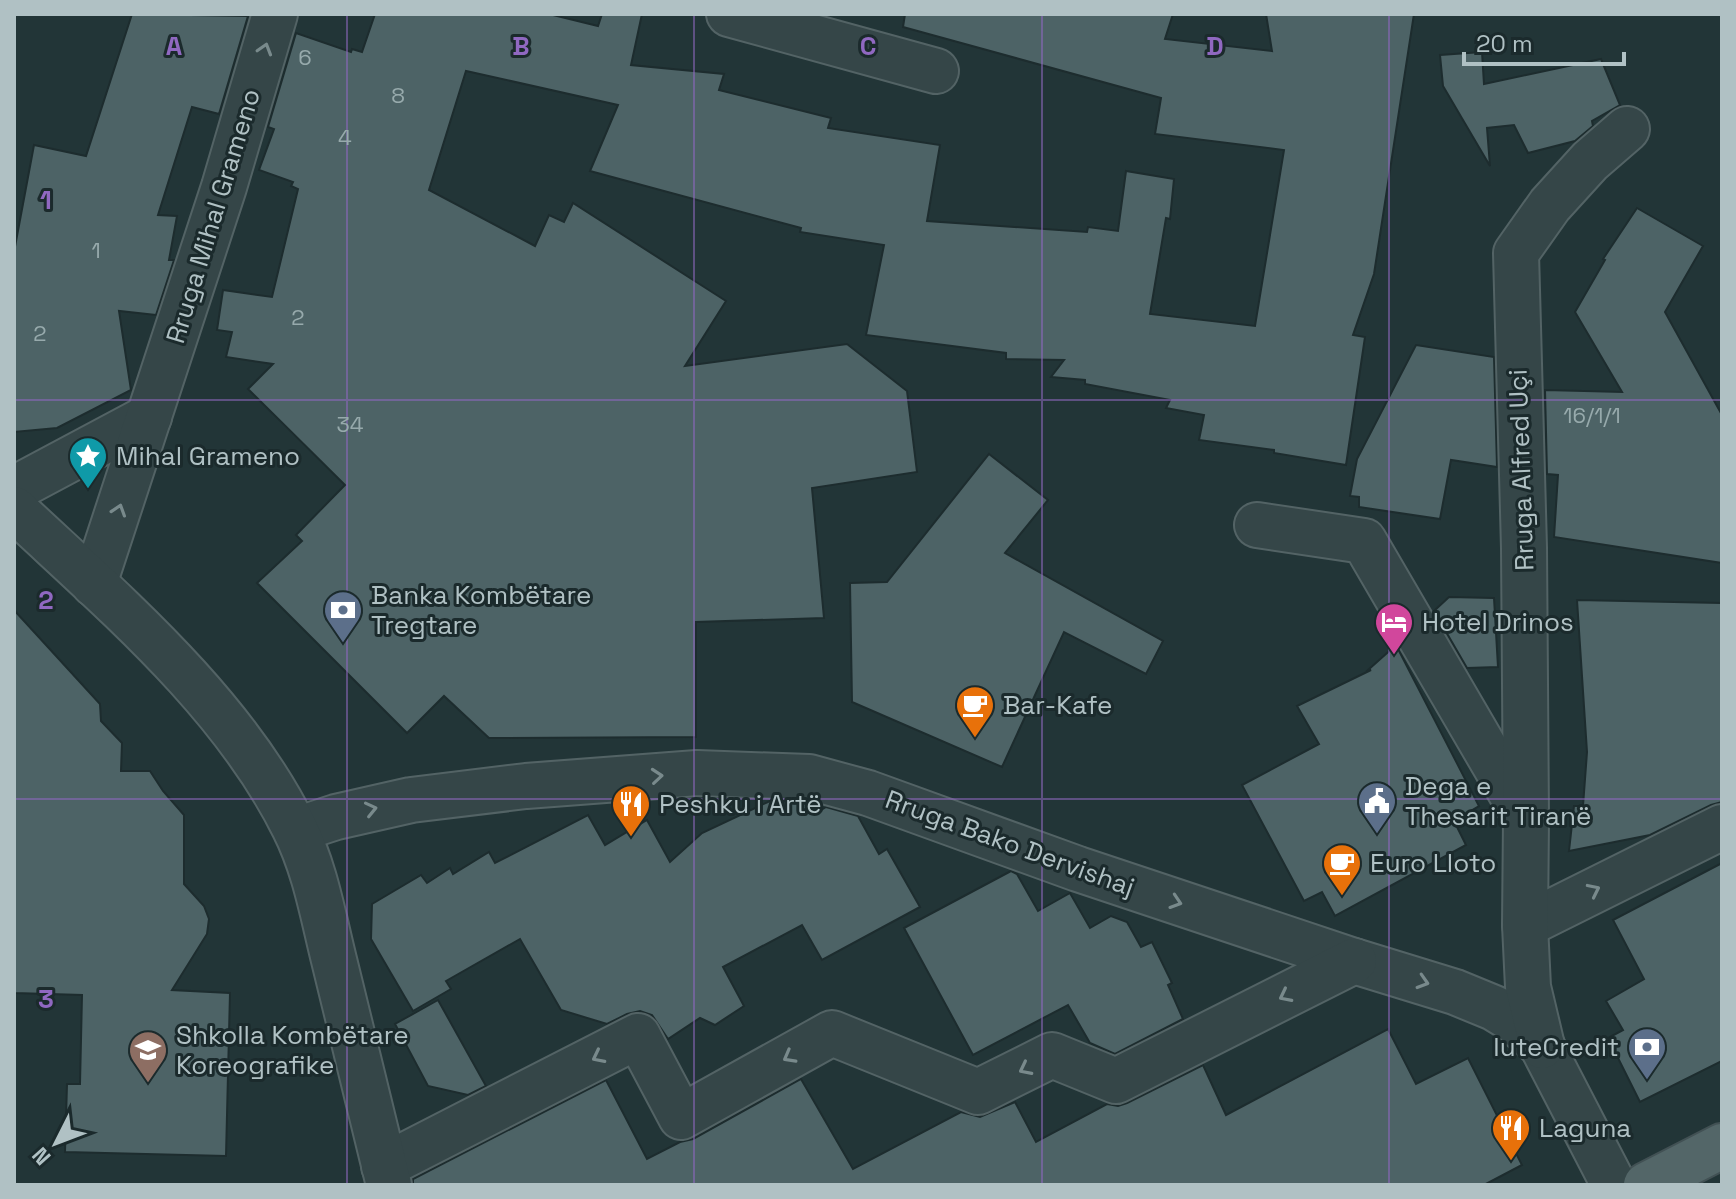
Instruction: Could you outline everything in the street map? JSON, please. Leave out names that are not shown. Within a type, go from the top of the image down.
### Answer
[{"type":"main road","points":[[1646,1185],[1722,1146]]},
{"type":"street","name":"Rruga Mihal Grameno","points":[[94,584],[224,187],[275,14]]},
{"type":"street","points":[[729,14],[936,71]]},
{"type":"street","name":"Rruga Alfred Uçi","points":[[1542,1046],[1528,987],[1525,925],[1524,548],[1516,253],[1550,205],[1590,161],[1627,129]]},
{"type":"street","points":[[14,489],[149,417]]},
{"type":"street","points":[[14,509],[172,661],[256,763],[296,830],[315,883],[386,1176],[638,1036],[681,1117],[832,1033],[978,1092],[1052,1055],[1116,1081],[1354,961]]},
{"type":"street","points":[[1257,525],[1364,541],[1526,819]]},
{"type":"street","name":"Rruga Bako Dervishaj","points":[[296,830],[336,817],[411,800],[512,787],[697,773],[809,777],[868,793],[1066,865],[1475,1000],[1512,1019],[1542,1046],[1614,1185]]},
{"type":"street","points":[[1525,925],[1722,827]]},
{"type":"building","points":[[132,14],[248,16],[219,114],[192,107],[158,215],[177,216],[169,260],[174,260],[156,315],[119,311],[131,390],[57,428],[14,432],[14,252],[34,145],[86,156]]},
{"type":"building","points":[[375,14],[549,14],[598,26],[602,14],[642,14],[631,65],[724,74],[719,90],[831,118],[828,128],[940,145],[927,221],[1087,232],[1088,227],[1118,231],[1126,171],[1174,179],[1170,219],[1166,218],[1150,314],[1255,326],[1284,150],[1155,134],[1161,98],[903,27],[905,14],[1173,14],[1165,39],[1272,51],[1266,14],[1414,14],[1374,274],[1353,335],[1365,337],[1346,465],[1274,453],[1274,450],[1199,440],[1204,415],[1166,408],[1170,400],[1085,384],[1085,380],[1051,377],[1064,360],[1006,359],[1006,353],[866,335],[884,245],[800,232],[801,228],[590,171],[618,105],[466,71],[429,190],[535,246],[549,215],[564,222],[573,203],[726,301],[685,366],[847,344],[907,391],[917,472],[812,488],[824,618],[696,622],[696,737],[489,738],[444,696],[407,733],[257,583],[302,541],[296,535],[345,485],[248,389],[273,364],[226,357],[232,332],[217,330],[223,290],[272,297],[298,189],[291,186],[293,182],[259,170],[274,129],[268,127],[296,33],[351,52],[352,49],[362,52]]},
{"type":"building","points":[[1482,52],[1484,84],[1601,59],[1620,105],[1592,121],[1593,126],[1575,141],[1528,153],[1514,125],[1487,128],[1490,166],[1443,86],[1440,55]]},
{"type":"building","points":[[1637,208],[1703,246],[1665,312],[1722,415],[1722,563],[1554,537],[1558,475],[1547,474],[1545,390],[1622,392],[1575,312],[1603,259]]},
{"type":"building","points":[[1416,345],[1494,357],[1497,467],[1451,460],[1440,519],[1359,507],[1359,497],[1350,496],[1357,459]]},
{"type":"building","points":[[989,454],[1048,500],[1005,553],[1163,641],[1146,674],[1064,632],[1002,767],[852,702],[850,583],[887,582]]},
{"type":"building","points":[[1449,597],[1494,598],[1498,667],[1467,668],[1434,611]]},
{"type":"building","points":[[1577,600],[1722,603],[1722,802],[1650,835],[1569,851],[1574,806],[1583,806],[1587,752]]},
{"type":"building","points":[[14,610],[100,704],[101,721],[122,743],[121,771],[150,771],[184,815],[184,884],[204,906],[209,919],[207,934],[172,990],[230,993],[226,1156],[65,1152],[67,1084],[80,1084],[82,995],[14,993]]},
{"type":"building","points":[[1396,645],[1479,806],[1454,821],[1466,845],[1335,916],[1322,892],[1304,901],[1242,785],[1319,744],[1297,706],[1371,670],[1368,670]]},
{"type":"building","points":[[770,801],[778,804],[783,801],[805,802],[819,806],[821,810],[826,807],[858,816],[879,854],[887,849],[920,907],[822,960],[802,925],[723,967],[744,1006],[715,1025],[700,1018],[668,1039],[652,1015],[640,1011],[607,1024],[561,1010],[520,939],[446,981],[451,989],[413,1011],[371,939],[372,904],[421,875],[427,883],[450,868],[453,874],[489,852],[495,863],[588,815],[605,845],[647,820],[670,862],[702,833]]},
{"type":"building","points":[[1722,863],[1722,1061],[1640,1102],[1608,1038],[1623,1030],[1606,1001],[1644,979],[1613,920]]},
{"type":"building","points":[[1011,871],[1017,874],[1038,911],[1070,893],[1090,928],[1111,916],[1127,922],[1141,947],[1152,942],[1172,983],[1168,985],[1183,1019],[1115,1054],[1090,1043],[1068,1005],[973,1055],[904,928]]},
{"type":"building","points":[[438,1000],[486,1086],[468,1095],[428,1086],[395,1024]]},
{"type":"building","points":[[1388,1029],[1416,1084],[1468,1058],[1522,1165],[1484,1185],[413,1185],[413,1179],[606,1080],[647,1159],[680,1142],[693,1139],[801,1079],[853,1169],[961,1112],[980,1117],[1015,1102],[1036,1142],[1107,1104],[1118,1106],[1127,1103],[1203,1065],[1226,1115]]},
{"type":"place","name":"Mihal Grameno","points":[[88,490]]},
{"type":"place","name":"Banka Kombëtare Tregtare","points":[[343,644]]},
{"type":"place","name":"Hotel Drinos","points":[[1394,656]]},
{"type":"place","name":"Bar-Kafe","points":[[975,739]]},
{"type":"place","name":"Dega e Thesarit Tiranë","points":[[1377,835]]},
{"type":"place","name":"Peshku i Artë","points":[[631,838]]},
{"type":"place","name":"Euro Lloto","points":[[1342,897]]},
{"type":"place","name":"IuteCredit","points":[[1647,1081]]},
{"type":"place","name":"Shkolla Kombëtare Koreografike","points":[[148,1084]]},
{"type":"place","name":"Laguna","points":[[1511,1162]]}]
